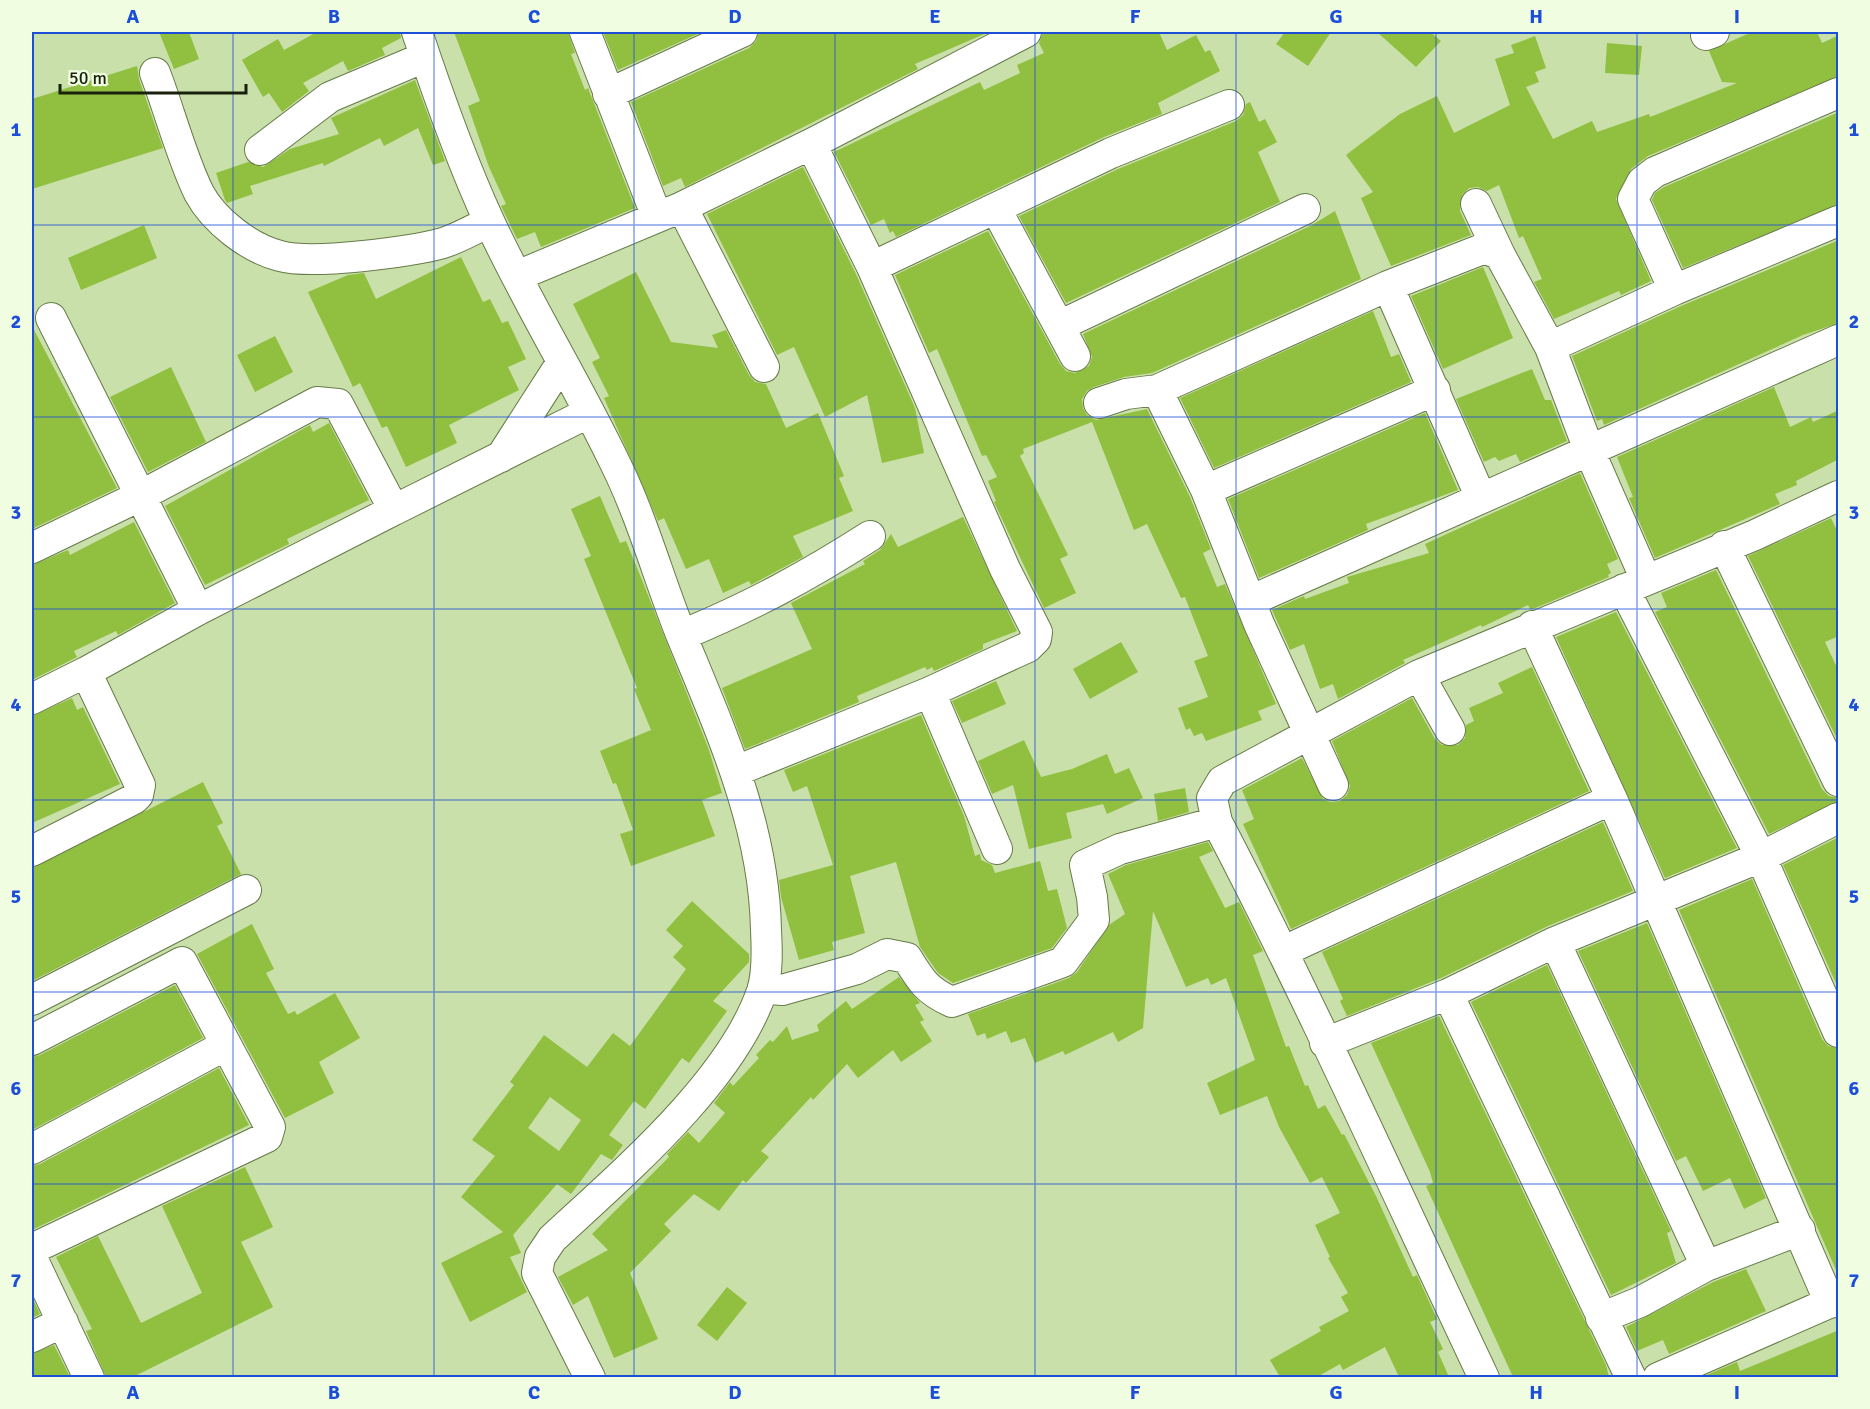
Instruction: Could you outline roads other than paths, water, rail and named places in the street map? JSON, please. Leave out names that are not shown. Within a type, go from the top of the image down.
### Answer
[{"type":"street","points":[[585,32],[608,94],[669,212],[764,367]]},
{"type":"street","points":[[608,94],[742,32]]},
{"type":"street","points":[[517,276],[669,212],[811,144],[1026,32]]},
{"type":"street","points":[[260,150],[330,96],[421,44],[489,222],[616,465],[648,539],[682,635],[710,698],[736,771],[761,863],[767,949],[763,988],[743,1030],[693,1100],[666,1130],[552,1239],[540,1257],[537,1273],[590,1377]]},
{"type":"street","points":[[155,73],[200,194],[223,224],[256,246],[281,257],[322,259],[376,254],[444,243],[489,222]]},
{"type":"street","points":[[1674,290],[1633,199],[1642,182],[1655,172],[1839,93]]},
{"type":"street","points":[[872,267],[1111,153],[1229,105]]},
{"type":"street","points":[[736,771],[930,692],[1028,647],[1036,639],[1037,632],[1005,568],[872,267],[811,144]]},
{"type":"street","points":[[1476,204],[1500,255],[1550,347],[1589,450],[1635,585],[1761,856],[1839,1032]]},
{"type":"street","points":[[996,209],[1075,356]]},
{"type":"street","points":[[1059,326],[1305,209]]},
{"type":"street","points":[[1550,347],[1674,290],[1839,221]]},
{"type":"street","points":[[1099,403],[1126,394],[1157,390],[1388,286],[1485,248],[1500,255]]},
{"type":"street","points":[[1388,286],[1481,498]]},
{"type":"street","points":[[51,318],[198,610]]},
{"type":"street","points":[[1251,601],[1839,339]]},
{"type":"street","points":[[501,457],[562,362]]},
{"type":"street","points":[[1157,390],[1206,490],[1308,734],[1333,785]]},
{"type":"street","points":[[1206,490],[1435,390]]},
{"type":"street","points":[[32,548],[140,496],[317,402],[327,401],[338,404],[394,510]]},
{"type":"street","points":[[32,699],[198,610],[588,412]]},
{"type":"street","points":[[1484,1377],[1325,1043],[1284,951],[1217,822],[1212,798],[1222,781],[1419,675],[1724,546],[1836,503]]},
{"type":"street","points":[[682,635],[748,608],[810,574],[870,536]]},
{"type":"street","points":[[1724,546],[1839,782]]},
{"type":"street","points":[[1533,626],[1612,799],[1800,1230],[1834,1301],[1658,1377]]},
{"type":"street","points":[[32,851],[134,799],[140,790],[140,784],[86,672]]},
{"type":"street","points":[[1419,675],[1450,730]]},
{"type":"street","points":[[930,692],[997,849]]},
{"type":"street","points":[[1284,951],[1612,799]]},
{"type":"street","points":[[1325,1043],[1448,993],[1555,942],[1657,902],[1761,856],[1839,818]]},
{"type":"street","points":[[763,988],[782,990],[857,969],[887,954],[907,958],[924,985],[934,995],[952,1002],[1063,962],[1094,920],[1085,865],[1120,849],[1217,822]]},
{"type":"street","points":[[32,1000],[246,890]]},
{"type":"street","points":[[1555,942],[1706,1266]]},
{"type":"street","points":[[32,1040],[182,962],[270,1127],[267,1137],[32,1249]]},
{"type":"street","points":[[1448,993],[1631,1377]]},
{"type":"street","points":[[32,1149],[226,1045]]},
{"type":"street","points":[[1601,1318],[1640,1302],[1706,1266],[1800,1230]]},
{"type":"street","points":[[32,1258],[89,1377]]},
{"type":"street","points":[[32,1337],[63,1322]]}]
